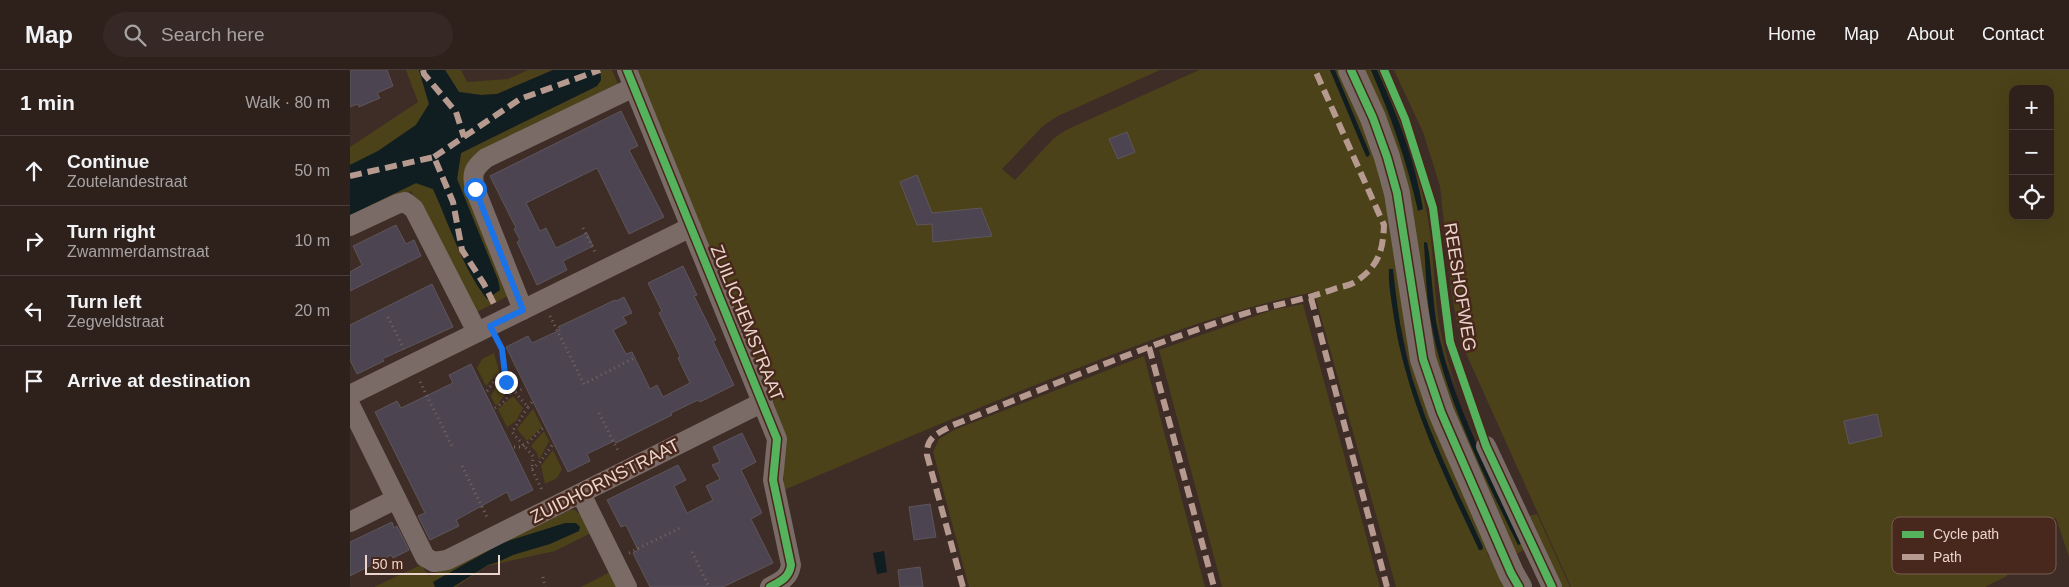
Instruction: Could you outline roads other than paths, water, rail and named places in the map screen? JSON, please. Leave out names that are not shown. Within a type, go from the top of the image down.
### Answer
[{"type":"street","points":[[1351,70],[1373,118],[1397,193],[1424,358],[1438,403],[1515,582],[1540,561]]},
{"type":"street","points":[[523,310],[475,189],[472,177],[475,168],[486,158],[630,78]]},
{"type":"street","name":"ZUILICHEMSTRAAT","points":[[630,78],[777,439],[773,480],[792,565],[786,579],[770,587]]},
{"type":"street","points":[[350,226],[396,204],[405,202],[414,209],[484,329]]},
{"type":"street","points":[[350,395],[691,227]]},
{"type":"street","name":"ZUIDHORNSTRAAT","points":[[396,499],[425,557],[434,562],[447,560],[763,402]]},
{"type":"street","points":[[350,406],[396,499],[350,522]]},
{"type":"street","points":[[1486,446],[1552,587]]},
{"type":"street","points":[[580,494],[627,587]]}]
